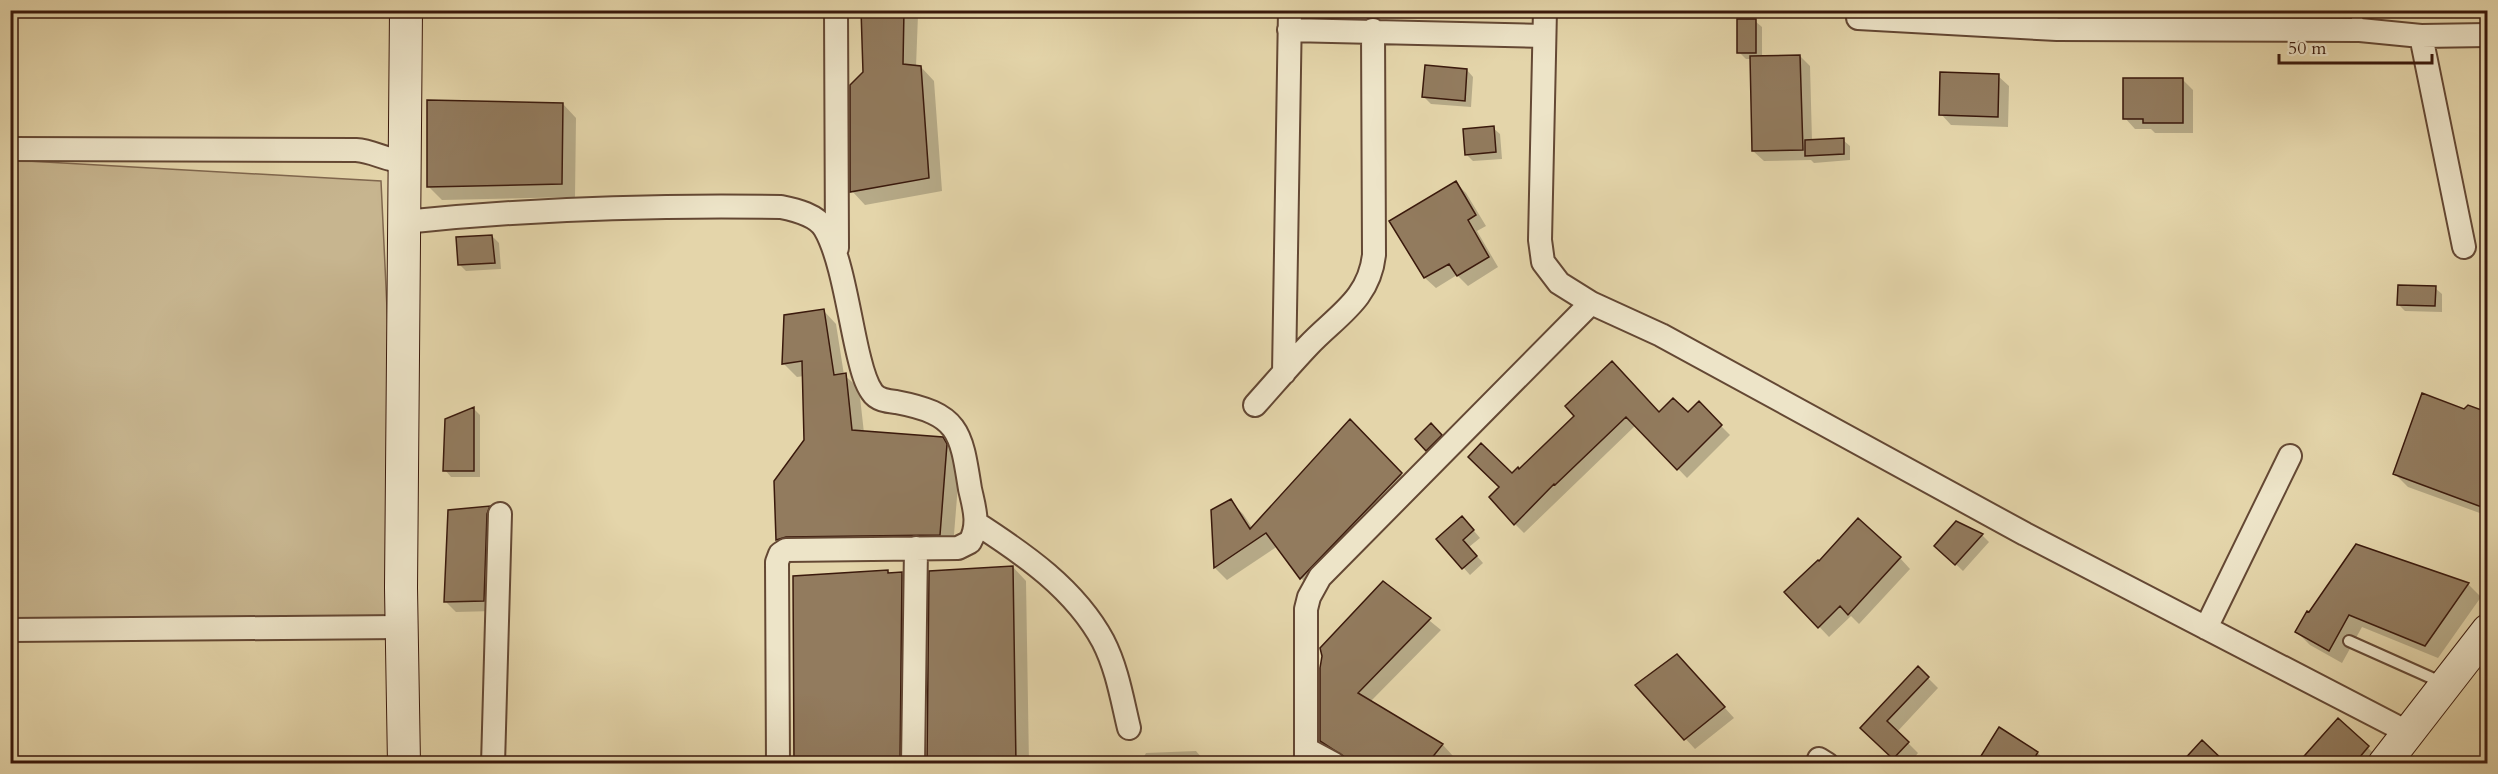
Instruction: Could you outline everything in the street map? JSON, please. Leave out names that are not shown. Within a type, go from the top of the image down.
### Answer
[{"type":"main road","points":[[404,764],[402,627],[406,10]]},
{"type":"main road","points":[[2409,748],[2445,684],[2487,630]]},
{"type":"main road","points":[[2384,764],[2409,748],[2487,662]]},
{"type":"street","points":[[836,10],[837,261]]},
{"type":"street","points":[[1545,10],[1539,240],[1543,261],[1559,283],[1591,303],[1661,335],[2025,534],[2205,628],[2409,748]]},
{"type":"street","points":[[1858,18],[2057,29],[2357,20],[2421,36],[2487,35]]},
{"type":"street","points":[[1284,373],[1289,20],[1373,30],[1544,36]]},
{"type":"street","points":[[1255,405],[1309,344],[1359,296],[1372,273],[1374,255],[1373,30]]},
{"type":"street","points":[[2421,36],[2463,247]]},
{"type":"street","points":[[10,149],[356,150],[372,152],[389,160],[404,161]]},
{"type":"street","points":[[404,222],[493,213],[678,206],[781,207],[808,215],[825,228],[837,261],[857,349],[872,392],[884,400],[917,406],[944,419],[958,433],[964,450],[976,523],[970,542],[958,548],[786,550],[780,554],[777,562],[778,764]]},
{"type":"street","points":[[1335,764],[1306,756],[1306,609],[1309,597],[1320,577],[1591,303]]},
{"type":"street","points":[[2205,628],[2290,456]]},
{"type":"street","points":[[493,764],[500,514]]},
{"type":"street","points":[[976,523],[1030,558],[1088,617],[1104,643],[1114,669],[1129,728]]},
{"type":"street","points":[[913,764],[916,548]]},
{"type":"street","points":[[10,630],[402,627]]},
{"type":"lane","points":[[2349,641],[2445,684]]},
{"type":"shaded area","points":[[10,160],[381,181],[402,627],[11,630]]},
{"type":"building","points":[[861,10],[904,10],[903,64],[921,66],[929,178],[850,192],[850,85],[863,72]]},
{"type":"building","points":[[1737,19],[1756,19],[1756,53],[1737,53]]},
{"type":"building","points":[[1800,55],[1803,150],[1752,151],[1750,56]]},
{"type":"building","points":[[1425,65],[1467,69],[1465,101],[1422,97]]},
{"type":"building","points":[[1940,72],[1999,74],[1998,117],[1939,115]]},
{"type":"building","points":[[2123,78],[2183,78],[2183,123],[2143,123],[2143,119],[2123,119]]},
{"type":"building","points":[[427,100],[563,103],[562,184],[427,187]]},
{"type":"building","points":[[1494,126],[1496,152],[1465,155],[1463,129]]},
{"type":"building","points":[[1844,138],[1844,154],[1805,156],[1805,140]]},
{"type":"building","points":[[1456,181],[1476,215],[1468,220],[1489,257],[1457,276],[1449,264],[1424,278],[1389,221]]},
{"type":"building","points":[[492,235],[495,263],[458,265],[456,237]]},
{"type":"building","points":[[2398,285],[2436,286],[2435,306],[2397,305]]},
{"type":"building","points":[[824,309],[834,375],[846,373],[852,430],[943,437],[947,444],[940,535],[786,537],[776,540],[774,481],[804,440],[802,361],[782,364],[784,315]]},
{"type":"building","points":[[1612,361],[1659,412],[1673,398],[1688,412],[1699,401],[1722,425],[1677,470],[1626,417],[1514,525],[1489,497],[1499,487],[1468,457],[1481,443],[1512,473],[1518,467],[1519,469],[1574,416],[1565,406]]},
{"type":"building","points":[[2422,393],[2464,409],[2468,405],[2487,412],[2487,509],[2393,474]]},
{"type":"building","points":[[474,407],[474,471],[443,471],[445,419]]},
{"type":"building","points":[[1350,419],[1402,473],[1300,579],[1266,533],[1214,568],[1211,510],[1231,499],[1250,529]]},
{"type":"building","points":[[1431,423],[1442,435],[1426,451],[1415,439]]},
{"type":"building","points":[[490,506],[487,514],[484,601],[444,602],[448,510]]},
{"type":"building","points":[[1462,516],[1474,530],[1463,540],[1477,556],[1462,569],[1436,539]]},
{"type":"building","points":[[1858,518],[1901,557],[1848,615],[1840,606],[1818,628],[1784,592],[1819,561]]},
{"type":"building","points":[[1956,521],[1983,534],[1955,565],[1934,546]]},
{"type":"building","points":[[2356,544],[2469,583],[2425,646],[2349,615],[2329,651],[2295,632],[2307,611],[2309,612]]},
{"type":"building","points":[[1013,566],[1016,764],[927,764],[929,571]]},
{"type":"building","points":[[888,570],[888,573],[902,572],[900,764],[794,764],[793,576]]},
{"type":"building","points":[[1383,581],[1431,618],[1358,693],[1443,744],[1427,764],[1355,764],[1320,741],[1322,656],[1320,648]]},
{"type":"building","points":[[1677,654],[1725,707],[1684,740],[1635,685]]},
{"type":"building","points":[[1918,666],[1929,677],[1887,721],[1909,742],[1893,759],[1860,728]]},
{"type":"building","points":[[2338,718],[2369,746],[2354,764],[2297,764]]},
{"type":"building","points":[[1999,727],[2038,752],[2031,764],[1976,764]]},
{"type":"building","points":[[2202,740],[2227,764],[2180,764]]}]
